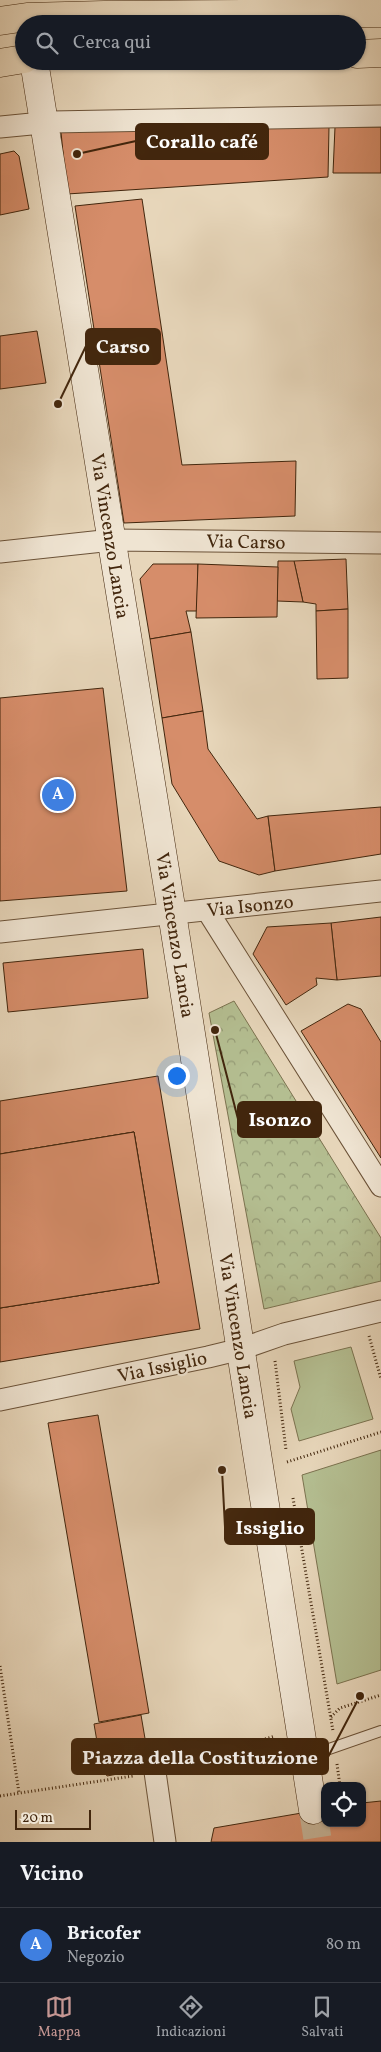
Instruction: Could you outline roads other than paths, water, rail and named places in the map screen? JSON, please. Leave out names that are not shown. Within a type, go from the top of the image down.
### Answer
[{"type":"main road","points":[[26,13],[381,13]]},
{"type":"main road","points":[[0,21],[15,16]]},
{"type":"main road","points":[[366,54],[381,53]]},
{"type":"main road","points":[[0,63],[15,60]]},
{"type":"street","name":"Via Vincenzo Lancia","points":[[35,70],[242,1349],[313,1810]]},
{"type":"street","points":[[0,127],[44,122],[381,116]]},
{"type":"street","name":"Via Carso","points":[[0,552],[112,540],[381,543]]},
{"type":"street","name":"Via Isonzo","points":[[0,932],[381,891]]},
{"type":"street","points":[[207,910],[381,1186]]},
{"type":"street","name":"Via Issiglio","points":[[0,1400],[242,1349],[272,1338],[373,1313]]},
{"type":"street","points":[[155,1772],[165,1842]]},
{"type":"lane","points":[[305,1757],[381,1731]]},
{"type":"tunnel","points":[[313,1810],[318,1842]]},
{"type":"place","name":"Corallo café","points":[[77,154]]},
{"type":"place","name":"Carso","points":[[58,404]]},
{"type":"place","name":"Bricofer","points":[[58,795]]},
{"type":"place","name":"Isonzo","points":[[215,1030]]},
{"type":"place","name":"Issiglio","points":[[222,1470]]},
{"type":"place","name":"Piazza della Costituzione","points":[[360,1696]]}]
